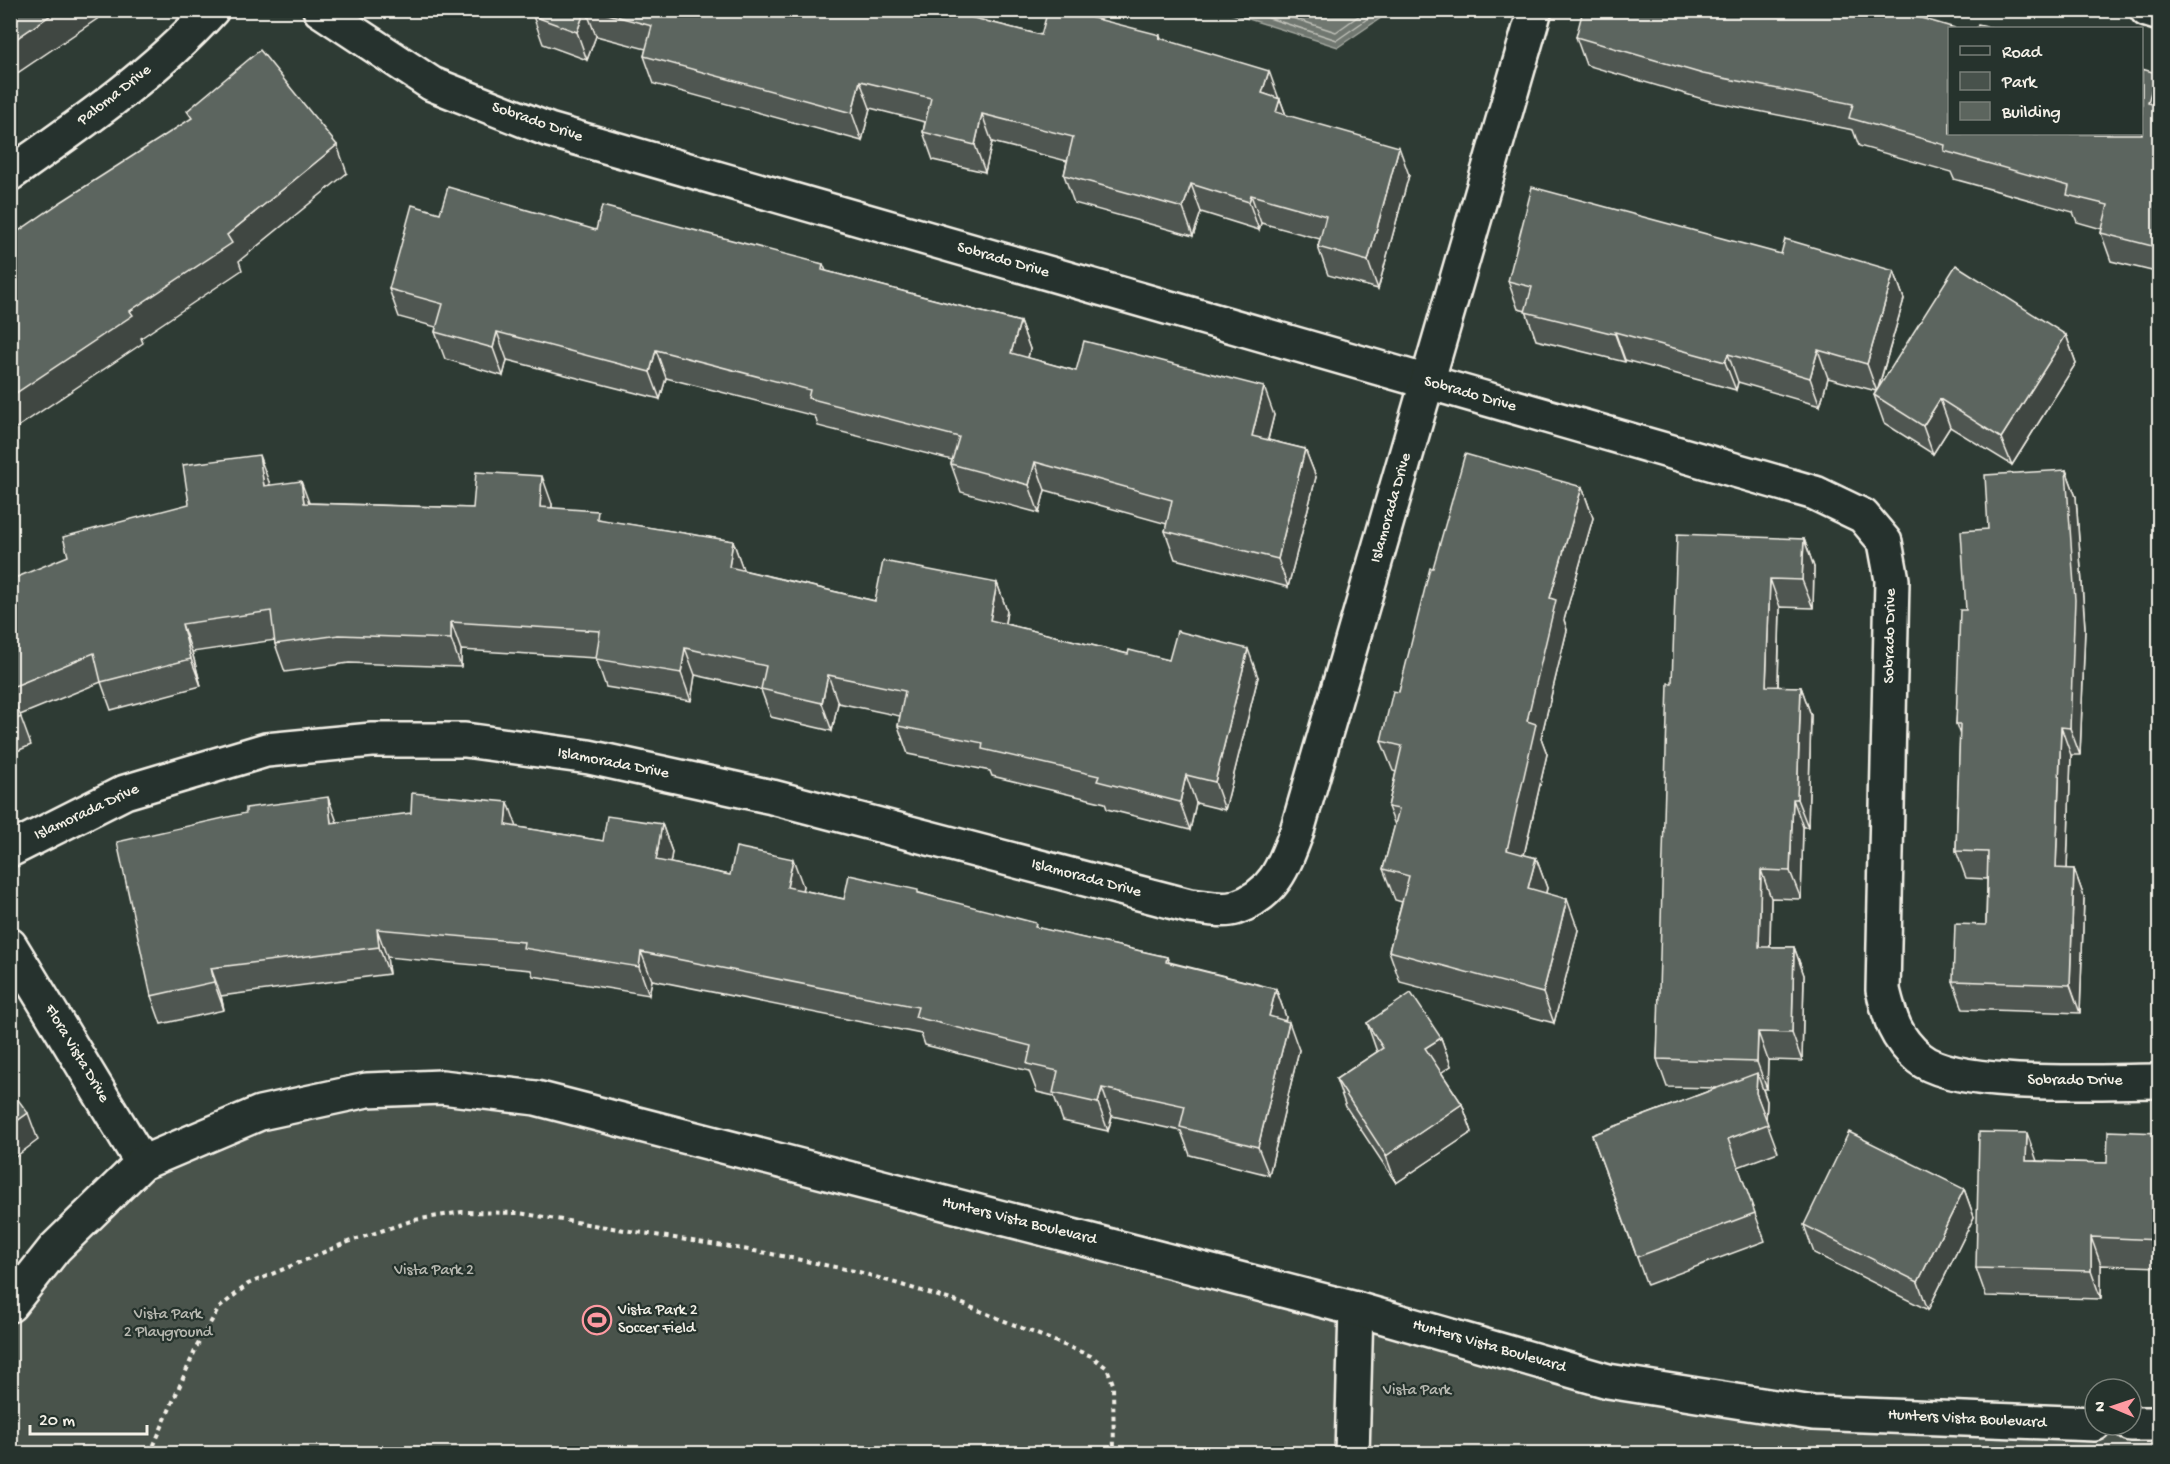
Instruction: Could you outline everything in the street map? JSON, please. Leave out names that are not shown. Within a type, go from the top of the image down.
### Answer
[{"type":"street","name":"Paloma Drive","points":[[10,174],[66,135],[181,45],[212,10]]},
{"type":"street","name":"Sobrado Drive","points":[[320,10],[432,84],[549,130],[1815,493],[1863,516],[1885,542],[1892,580],[1883,990],[1894,1030],[1920,1059],[1953,1074],[1990,1080],[2160,1081]]},
{"type":"street","name":"Islamorada Drive","points":[[10,850],[125,792],[266,750],[372,740],[465,740],[589,757],[772,797],[1189,906],[1234,909],[1264,892],[1282,871],[1297,831],[1429,383],[1535,10]]},
{"type":"street","points":[[2147,10],[2160,14]]},
{"type":"street","name":"Flora Vista Drive","points":[[10,945],[142,1163]]},
{"type":"street","name":"Hunters Vista Boulevard","points":[[10,1305],[55,1248],[142,1163],[260,1113],[367,1090],[442,1086],[536,1098],[1356,1309],[1608,1381],[1813,1413],[2083,1424]]},
{"type":"street","points":[[1352,1454],[1356,1309]]},
{"type":"street","points":[[2143,1424],[2160,1424]]},
{"type":"path","points":[[150,1454],[197,1346],[219,1308],[248,1284],[348,1242],[414,1220],[473,1212],[519,1213],[767,1253],[859,1272],[958,1302],[1091,1356],[1107,1368],[1113,1384],[1114,1454]]},
{"type":"green space","name":"Vista Park 2","points":[[442,1087],[1609,1381],[2083,1424],[2083,1437],[2143,1437],[2143,1424],[2159,1424],[2159,1453],[11,1453],[10,1305],[142,1163],[260,1113]]},
{"type":"water","points":[[1223,11],[1391,11],[1338,47]]},
{"type":"building","points":[[10,10],[58,10],[10,43]]},
{"type":"building","points":[[534,10],[585,10],[577,32],[533,16]]},
{"type":"building","points":[[593,10],[942,10],[1041,35],[1048,10],[1062,10],[1160,35],[1159,38],[1269,71],[1262,93],[1280,99],[1276,112],[1399,147],[1368,261],[1318,247],[1326,216],[1251,195],[1249,202],[1191,184],[1183,208],[1064,175],[1073,137],[982,114],[975,145],[923,132],[931,98],[860,81],[852,113],[644,56],[652,26]]},
{"type":"building","points":[[1583,10],[1894,10],[1952,27],[1948,27],[1948,135],[2143,135],[2143,69],[2156,73],[2148,103],[2160,106],[2160,248],[2101,233],[2108,205],[2067,195],[2069,186],[1944,151],[1945,145],[1849,118],[1853,104],[1703,74],[1576,37]]},
{"type":"building","points":[[260,50],[337,145],[227,235],[232,243],[130,311],[133,315],[10,397],[10,237],[192,118],[187,111]]},
{"type":"building","points":[[448,187],[596,230],[602,206],[823,264],[822,270],[1020,322],[1011,353],[1076,371],[1084,341],[1264,387],[1252,436],[1305,449],[1278,559],[1165,531],[1172,500],[1035,462],[1029,485],[951,464],[959,437],[808,398],[810,390],[656,350],[650,372],[497,332],[493,348],[435,332],[443,304],[389,289],[412,205],[440,213]]},
{"type":"building","points":[[1532,187],[1781,254],[1785,239],[1894,271],[1867,364],[1818,350],[1810,378],[1728,354],[1725,362],[1615,332],[1615,334],[1525,312],[1532,287],[1508,281]]},
{"type":"building","points":[[1956,265],[2066,335],[2001,438],[1940,399],[1923,426],[1874,395]]},
{"type":"building","points":[[1465,454],[1582,487],[1550,598],[1556,600],[1527,721],[1536,724],[1507,850],[1536,858],[1528,888],[1567,899],[1543,993],[1389,951],[1409,876],[1383,869],[1399,809],[1388,807],[1402,746],[1381,741],[1393,691],[1399,692],[1430,568],[1433,568]]},
{"type":"building","points":[[259,455],[264,486],[301,481],[304,503],[473,508],[476,472],[542,476],[540,507],[598,511],[597,519],[733,541],[729,567],[875,601],[883,561],[997,583],[990,620],[1128,654],[1129,650],[1169,660],[1177,631],[1248,649],[1215,782],[1186,775],[1180,802],[1097,781],[1099,776],[982,749],[983,743],[898,726],[905,691],[828,675],[822,703],[761,689],[766,666],[685,648],[681,673],[596,659],[600,631],[451,622],[451,639],[339,635],[275,644],[271,611],[182,624],[191,659],[101,682],[94,653],[10,688],[10,580],[68,556],[63,537],[189,504],[183,465]]},
{"type":"building","points":[[2066,470],[2075,600],[2070,728],[2061,727],[2056,868],[2074,869],[2070,985],[1953,981],[1955,924],[1986,925],[1988,852],[1956,851],[1960,724],[1956,724],[1960,610],[1966,610],[1961,531],[1988,529],[1985,475]]},
{"type":"building","points":[[1677,534],[1804,539],[1802,580],[1770,579],[1766,686],[1801,687],[1797,799],[1793,799],[1790,871],[1761,870],[1759,947],[1794,947],[1792,1033],[1758,1032],[1757,1062],[1657,1059],[1668,683],[1672,683]]},
{"type":"building","points":[[10,692],[21,717],[10,722]]},
{"type":"building","points":[[412,793],[508,802],[506,825],[603,841],[607,816],[662,824],[656,860],[730,875],[736,847],[793,859],[787,887],[844,899],[849,875],[918,890],[918,893],[1036,923],[1035,927],[1167,957],[1166,962],[1276,989],[1269,1016],[1289,1022],[1258,1147],[1180,1127],[1185,1106],[1102,1088],[1098,1103],[1053,1093],[1058,1071],[1027,1064],[1031,1046],[915,1017],[918,1007],[641,952],[639,967],[523,948],[524,942],[377,929],[379,947],[211,968],[214,982],[151,996],[117,842],[246,813],[246,808],[328,797],[331,823],[411,813]]},
{"type":"building","points":[[1411,993],[1441,1038],[1425,1048],[1462,1104],[1386,1156],[1336,1079],[1383,1048],[1367,1023]]},
{"type":"building","points":[[1757,1073],[1756,1093],[1768,1124],[1728,1139],[1755,1213],[1637,1257],[1592,1135]]},
{"type":"building","points":[[10,1089],[28,1113],[10,1126]]},
{"type":"building","points":[[2108,1131],[2160,1133],[2160,1240],[2091,1237],[2091,1271],[1976,1268],[1979,1132],[2027,1133],[2026,1161],[2107,1163]]},
{"type":"building","points":[[1849,1132],[1964,1189],[1918,1282],[1804,1225]]},
{"type":"place","name":"Vista Park 2 Soccer Field","points":[[597,1320]]},
{"type":"park label","name":"Vista Park 2 Playground","points":[[168,1324]]},
{"type":"park label","name":"Vista Park","points":[[1417,1391]]}]
